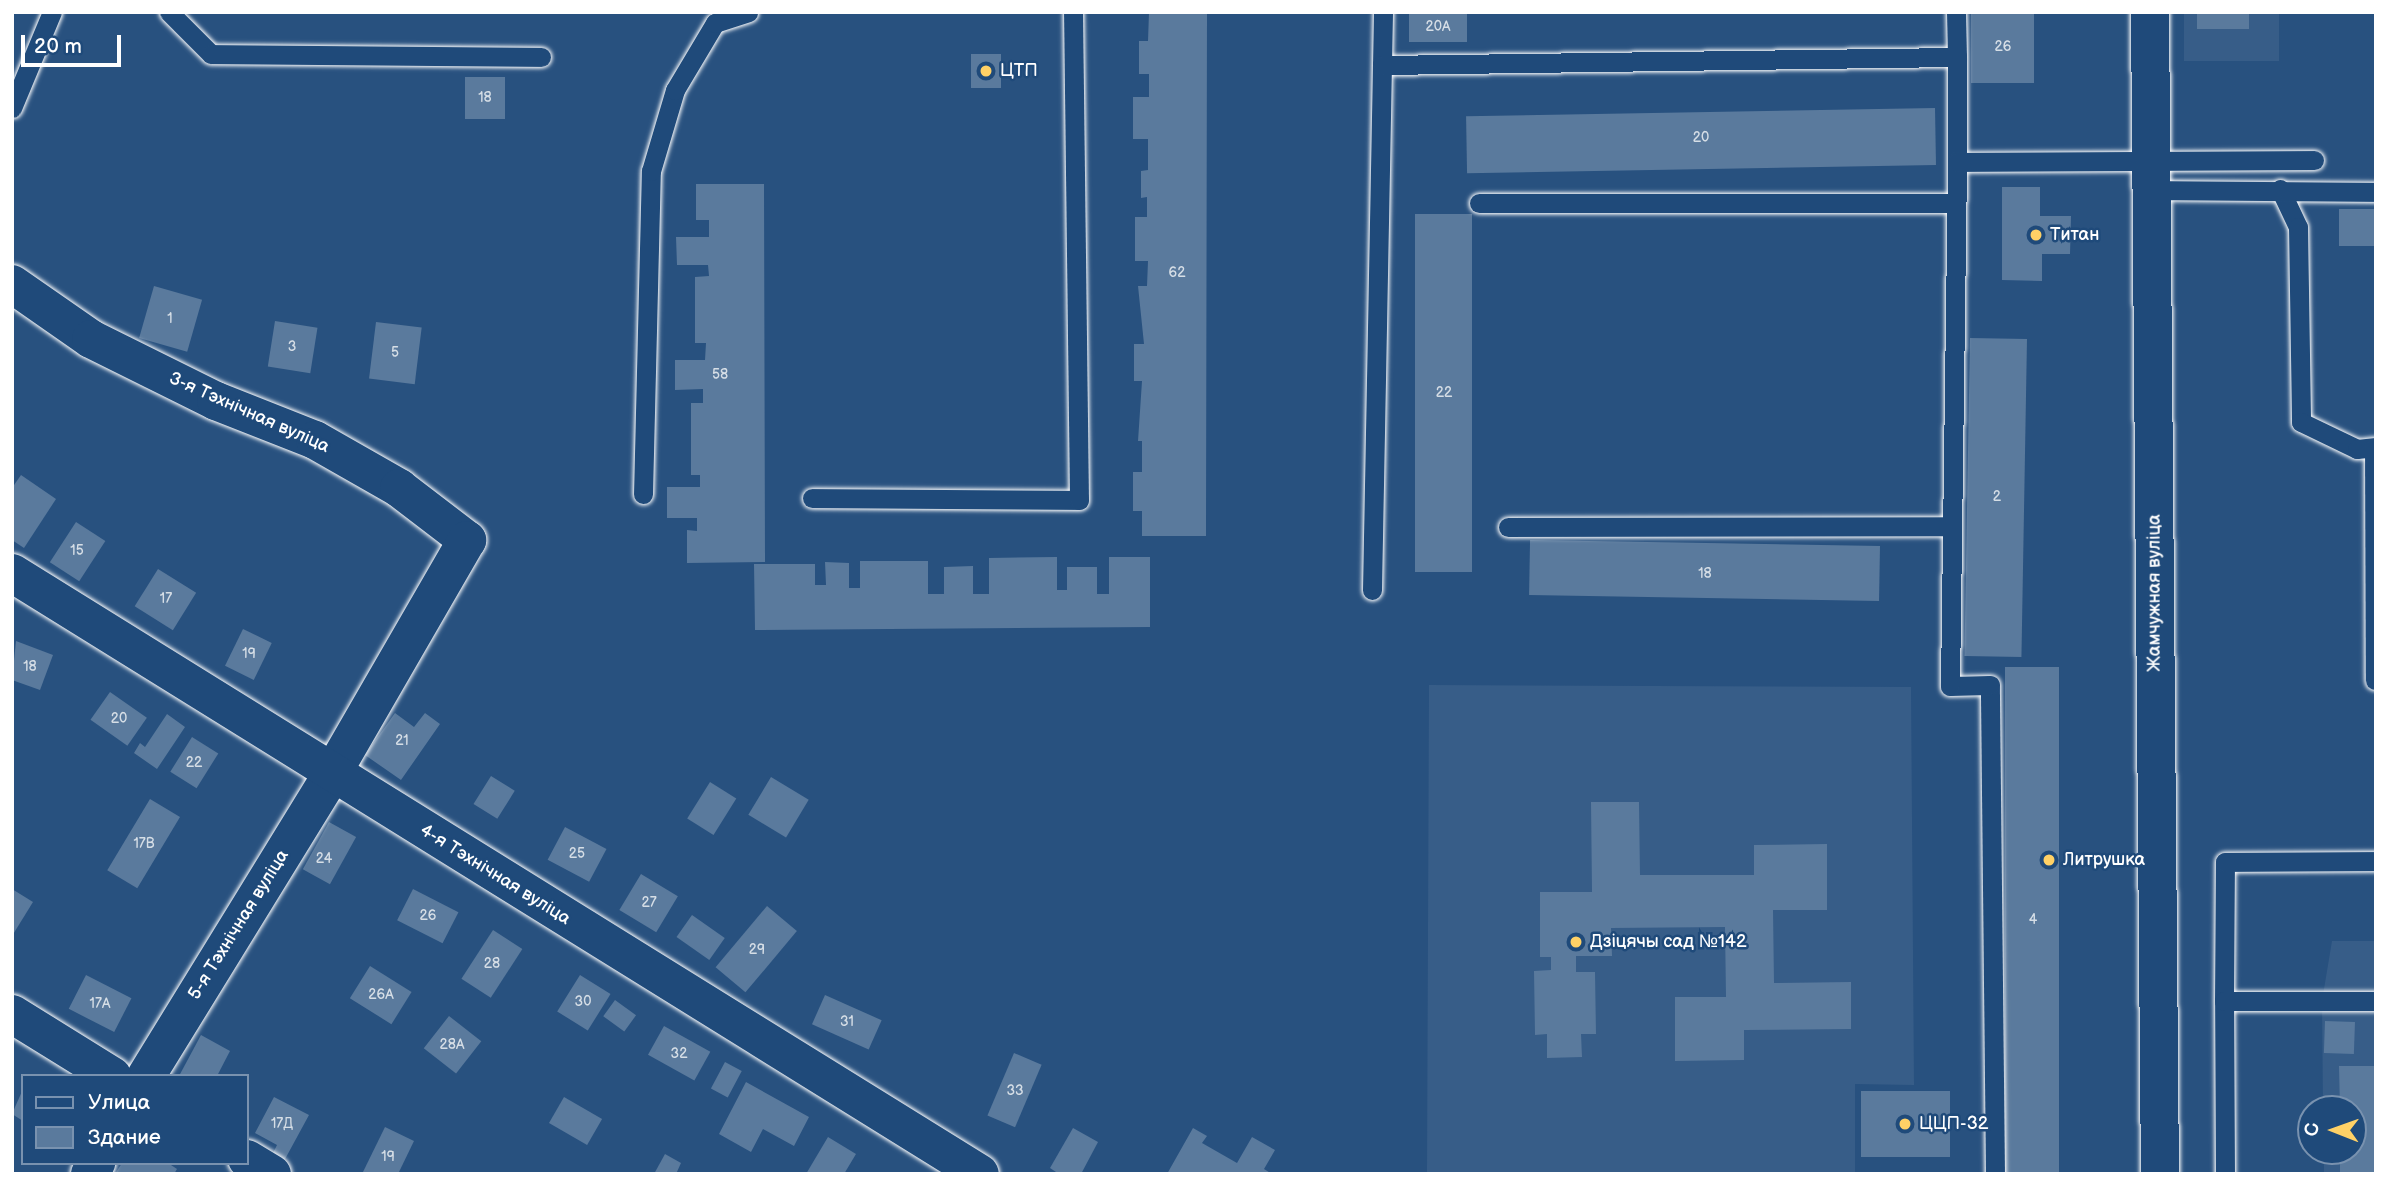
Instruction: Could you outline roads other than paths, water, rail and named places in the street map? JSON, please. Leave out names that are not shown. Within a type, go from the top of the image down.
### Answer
[{"type":"street","name":"Жамчужная вуліца","points":[[2150,12],[2160,1174]]},
{"type":"street","name":"3-я Тэхнічная вуліца","points":[[12,284],[91,339],[216,401],[315,440],[399,488],[467,540],[332,774]]},
{"type":"street","name":"4-я Тэхнічная вуліца","points":[[12,573],[977,1173]]},
{"type":"street","name":"5-я Тэхнічная вуліца","points":[[147,1074],[332,774]]},
{"type":"street","points":[[12,1014],[109,1074]]},
{"type":"street","points":[[248,1160],[272,1174]]},
{"type":"lane","points":[[12,108],[52,12]]},
{"type":"lane","points":[[169,12],[211,54],[541,57]]},
{"type":"lane","points":[[643,494],[651,171],[675,90],[715,23],[748,12]]},
{"type":"lane","points":[[812,498],[1079,500],[1073,12]]},
{"type":"lane","points":[[1372,590],[1383,12]]},
{"type":"lane","points":[[1956,12],[1957,162],[1950,686],[1990,685],[1995,1174]]},
{"type":"lane","points":[[1382,65],[1957,57]]},
{"type":"lane","points":[[2152,175],[2314,160]]},
{"type":"lane","points":[[1957,162],[2152,175],[2280,189],[2376,192]]},
{"type":"lane","points":[[2280,189],[2298,227],[2301,422],[2357,449],[2375,447],[2375,680]]},
{"type":"lane","points":[[1479,203],[1956,202]]},
{"type":"lane","points":[[1508,527],[1952,526]]},
{"type":"lane","points":[[2225,1174],[2225,862],[2376,861]]},
{"type":"lane","points":[[2224,1001],[2376,1001]]},
{"type":"place","name":"ЦТП","points":[[986,71]]},
{"type":"place","name":"Титан","points":[[2036,235]]},
{"type":"place","name":"Литрушка","points":[[2049,860]]},
{"type":"place","name":"Дзіцячы сад №142","points":[[1576,942]]},
{"type":"place","name":"ЦЦП-32","points":[[1905,1124]]}]
